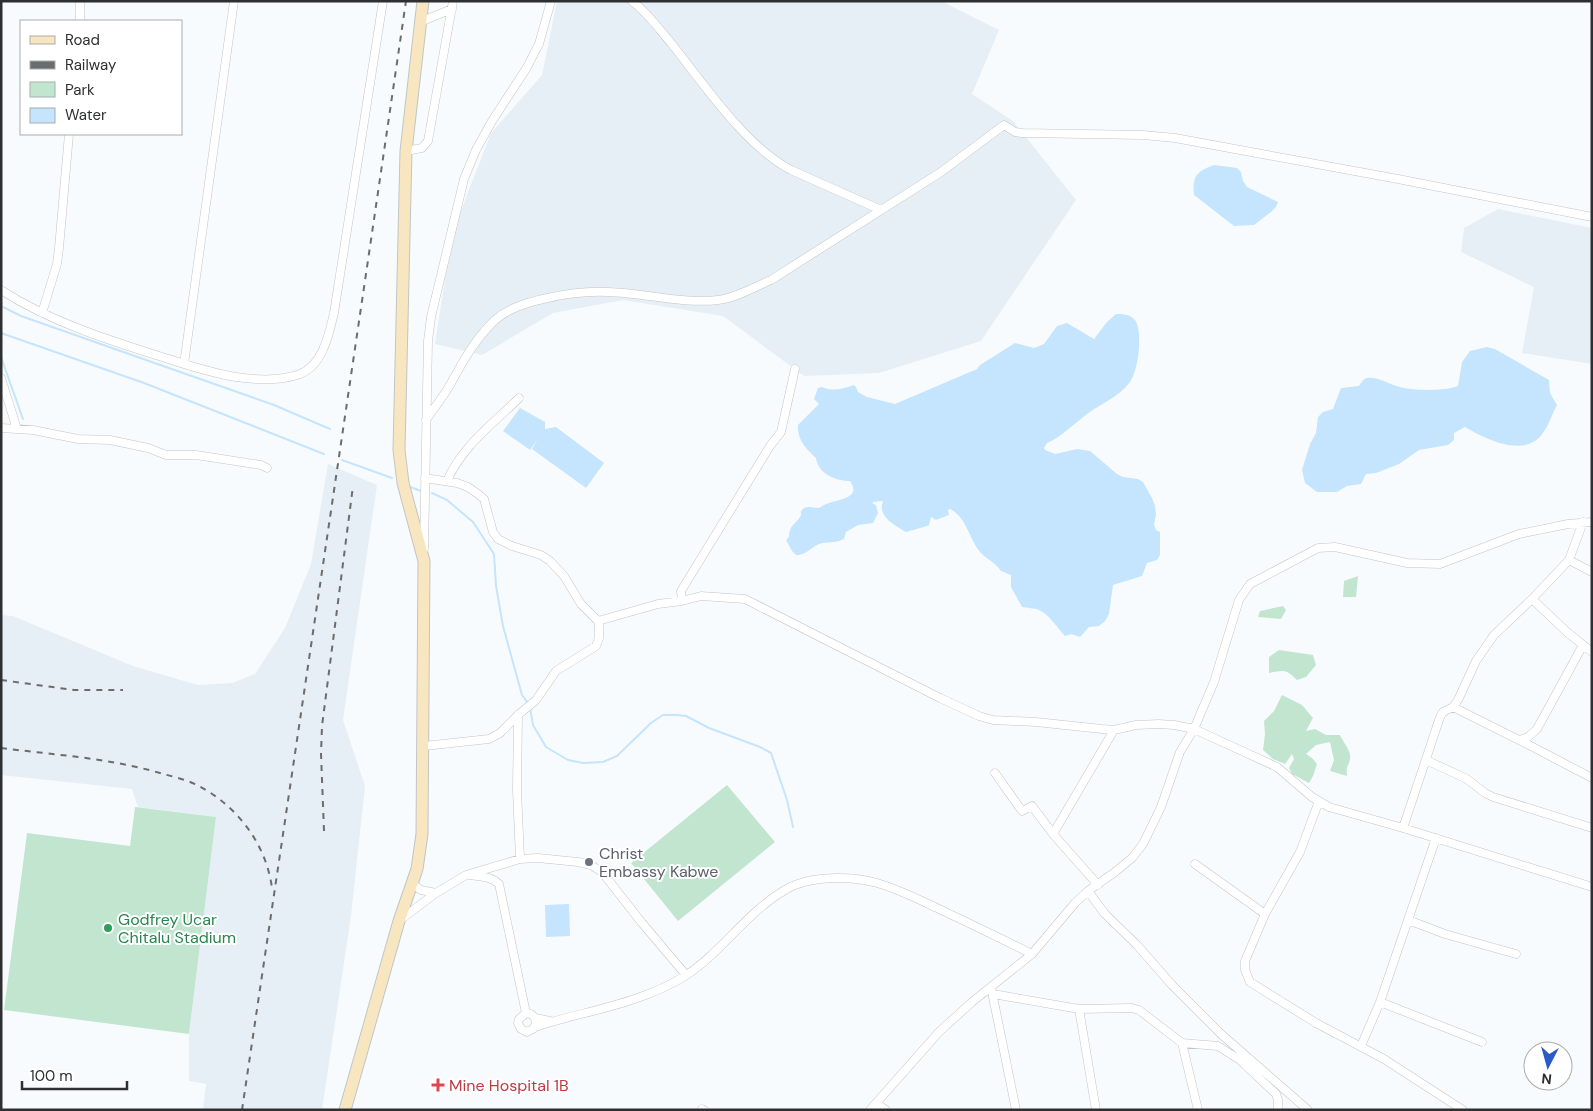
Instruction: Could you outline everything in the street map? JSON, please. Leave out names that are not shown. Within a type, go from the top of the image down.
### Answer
[{"type":"street","points":[[80,1],[80,20]]},
{"type":"street","points":[[184,364],[234,1]]},
{"type":"street","points":[[1,290],[42,314],[116,342],[184,364],[235,377],[261,380],[300,374],[311,367],[321,354],[328,339],[334,313],[383,1]]},
{"type":"street","points":[[423,1],[406,151],[399,450],[403,483],[424,561]]},
{"type":"street","points":[[345,1110],[399,921],[416,869],[422,834],[426,420],[428,341],[431,317],[464,179],[476,150],[492,121],[539,44],[551,1]]},
{"type":"street","points":[[632,1],[653,21],[715,98],[762,149],[778,163],[881,210]]},
{"type":"street","points":[[420,22],[452,5]]},
{"type":"street","points":[[406,151],[422,148],[428,141],[452,5]]},
{"type":"street","points":[[426,420],[449,386],[465,356],[482,333],[496,319],[509,310],[533,301],[588,292],[609,292],[673,300],[720,300],[746,291],[771,280],[941,172],[1004,126],[1015,132],[1022,133],[1143,135],[1175,138],[1592,217]]},
{"type":"street","points":[[42,314],[59,248],[69,135]]},
{"type":"street","points":[[682,601],[680,591],[770,446],[781,432],[795,370]]},
{"type":"street","points":[[1,378],[17,429]]},
{"type":"street","points":[[447,481],[460,456],[473,441],[519,398]]},
{"type":"street","points":[[1,428],[40,431],[78,439],[110,440],[148,448],[166,455],[196,455],[262,465],[267,468]]},
{"type":"street","points":[[424,746],[489,739],[500,733],[536,700],[556,671],[564,664],[596,646],[599,638],[598,621],[581,604],[564,576],[550,561],[541,555],[512,546],[498,539],[493,532],[484,499],[468,487],[447,481],[425,478]]},
{"type":"street","points":[[1403,828],[1443,712],[1453,707],[1476,661],[1494,635],[1569,560],[1588,522]]},
{"type":"street","points":[[870,1110],[940,1032],[972,1002],[992,991],[1032,954],[1067,911],[1088,891],[1132,858],[1144,844],[1161,807],[1180,752],[1194,729],[1214,682],[1239,600],[1250,584],[1318,548],[1335,547],[1407,563],[1440,564],[1519,534],[1588,522]]},
{"type":"street","points":[[1569,560],[1592,572]]},
{"type":"street","points":[[598,621],[658,604],[682,601],[700,596],[734,598],[751,602],[979,716],[993,720],[1114,730],[1136,725],[1158,724],[1194,729],[1277,767],[1319,801],[1329,806],[1592,887]]},
{"type":"street","points":[[1532,599],[1592,652]]},
{"type":"street","points":[[1520,740],[1528,738],[1537,730],[1583,645]]},
{"type":"street","points":[[1453,707],[1592,778]]},
{"type":"street","points":[[520,713],[518,790],[520,859]]},
{"type":"street","points":[[1053,834],[1114,730]]},
{"type":"street","points":[[1426,760],[1467,779],[1493,797],[1592,828]]},
{"type":"street","points":[[995,773],[1022,811],[1032,806],[1053,834],[1098,885]]},
{"type":"street","points":[[1319,801],[1300,852],[1265,914],[1245,961],[1245,970],[1250,982],[1316,1023],[1400,1069],[1464,1110]]},
{"type":"street","points":[[1361,1046],[1380,1002],[1436,838]]},
{"type":"street","points":[[399,921],[436,893],[466,875],[520,859],[538,858],[578,862],[597,867],[602,872],[642,924],[686,975]]},
{"type":"street","points":[[1195,864],[1265,914]]},
{"type":"street","points":[[466,875],[486,877],[495,880],[499,884],[526,1014]]},
{"type":"street","points":[[552,1022],[526,1014],[519,1019],[519,1026],[527,1032],[535,1027],[629,1000],[662,989],[686,975],[711,955],[766,904],[786,889],[801,883],[820,879],[846,878],[877,883],[910,895],[1032,954]]},
{"type":"street","points":[[411,883],[421,890],[436,893]]},
{"type":"street","points":[[1088,891],[1105,914],[1221,1034],[1308,1110]]},
{"type":"street","points":[[1408,920],[1516,954]]},
{"type":"street","points":[[992,991],[1079,1009],[1125,1007],[1139,1010],[1182,1042],[1218,1046],[1240,1060],[1276,1094],[1278,1110]]},
{"type":"street","points":[[992,991],[1016,1110]]},
{"type":"street","points":[[1380,1002],[1482,1042]]},
{"type":"street","points":[[1079,1009],[1096,1110]]},
{"type":"street","points":[[535,1018],[535,1027]]},
{"type":"street","points":[[1182,1042],[1198,1110]]},
{"type":"street","points":[[876,1103],[886,1110]]},
{"type":"shaded area","points":[[557,1],[941,1],[999,30],[972,94],[1013,121],[1076,200],[981,341],[879,373],[804,376],[723,316],[623,300],[553,313],[482,355],[435,344],[452,234],[491,133],[542,75]]},
{"type":"shaded area","points":[[1498,209],[1592,228],[1592,364],[1522,353],[1534,287],[1461,252],[1464,228]]},
{"type":"shaded area","points":[[328,464],[377,485],[343,720],[365,786],[351,916],[322,1110],[203,1110],[206,1084],[189,1081],[189,1034],[216,817],[138,807],[132,789],[1,775],[1,615],[13,616],[133,666],[198,685],[232,683],[255,674],[285,628],[311,564]]},
{"type":"green space","points":[[1358,576],[1356,597],[1343,597],[1344,581]]},
{"type":"green space","points":[[1283,606],[1286,610],[1281,619],[1258,617],[1260,611]]},
{"type":"green space","points":[[1279,650],[1313,655],[1316,665],[1306,677],[1297,680],[1285,671],[1269,673],[1269,657]]},
{"type":"green space","points":[[1282,695],[1302,705],[1313,718],[1306,731],[1315,729],[1326,735],[1340,735],[1349,750],[1347,776],[1330,771],[1334,760],[1330,742],[1316,745],[1306,754],[1317,764],[1309,783],[1292,774],[1289,768],[1294,759],[1292,754],[1285,764],[1273,759],[1263,750],[1264,721],[1274,711]]},
{"type":"green space","points":[[727,785],[775,842],[678,921],[631,863]]},
{"type":"green space","name":"Godfrey Ucar Chitalu Stadium","points":[[135,807],[216,817],[189,1034],[4,1010],[27,833],[130,846]]},
{"type":"water","points":[[1214,165],[1237,168],[1241,172],[1247,187],[1278,202],[1276,207],[1254,225],[1234,226],[1194,195],[1194,183],[1197,175]]},
{"type":"water","points":[[1116,314],[1130,316],[1137,324],[1139,350],[1133,377],[1121,392],[1087,414],[1057,438],[1047,443],[1044,448],[1055,454],[1077,449],[1090,451],[1117,474],[1143,482],[1155,506],[1154,525],[1156,530],[1160,532],[1160,555],[1157,560],[1147,563],[1142,576],[1113,585],[1109,614],[1099,626],[1089,627],[1080,637],[1071,634],[1065,636],[1043,612],[1022,607],[1011,587],[1011,575],[1001,571],[981,553],[960,517],[950,509],[948,510],[949,515],[936,520],[931,517],[929,525],[906,532],[884,516],[882,511],[883,501],[873,502],[878,513],[873,523],[858,525],[846,532],[844,539],[819,544],[803,554],[796,555],[792,551],[786,540],[789,537],[791,527],[800,517],[804,508],[818,508],[848,497],[853,491],[850,481],[828,476],[820,468],[816,458],[803,444],[799,435],[798,425],[819,404],[814,399],[818,388],[838,389],[854,385],[858,392],[867,397],[895,404],[977,369],[980,365],[1015,343],[1034,348],[1044,344],[1057,326],[1067,323],[1094,339]]},
{"type":"water","points":[[1487,347],[1495,349],[1549,380],[1550,393],[1557,405],[1545,430],[1535,441],[1526,445],[1516,446],[1505,444],[1483,437],[1465,427],[1454,433],[1454,440],[1448,445],[1419,450],[1399,464],[1376,473],[1366,474],[1361,484],[1347,486],[1337,492],[1317,492],[1305,483],[1302,470],[1310,444],[1316,433],[1318,417],[1323,412],[1333,409],[1341,388],[1359,386],[1364,379],[1371,378],[1413,389],[1438,390],[1453,388],[1458,386],[1462,362],[1470,351]]},
{"type":"water","points":[[520,408],[545,422],[545,429],[556,427],[604,463],[586,488],[532,449],[538,438],[530,450],[503,431]]},
{"type":"water","points":[[569,904],[570,936],[546,937],[545,905]]},
{"type":"waterway","points":[[1,306],[21,316],[274,405],[330,429]]},
{"type":"waterway","points":[[1,333],[144,383],[324,454]]},
{"type":"waterway","points":[[1,357],[23,419]]},
{"type":"waterway","points":[[342,460],[392,478]]},
{"type":"waterway","points":[[410,487],[421,491]]},
{"type":"waterway","points":[[432,493],[447,500],[473,522],[494,554],[496,586],[503,626],[522,695],[528,703]]},
{"type":"waterway","points":[[530,707],[533,725],[546,747],[568,760],[583,763],[603,762],[617,756],[651,723],[663,715],[686,716],[709,728],[760,747],[771,753],[787,800],[793,827]]},
{"type":"railway","points":[[242,1110],[406,1]]},
{"type":"railway","points":[[324,831],[321,754],[322,726],[353,486]]},
{"type":"railway","points":[[1,680],[74,690],[123,690]]},
{"type":"railway","points":[[1,748],[123,764],[177,778],[199,786],[226,805],[248,828],[264,856],[272,888]]},
{"type":"place","name":"Christ Embassy Kabwe","points":[[589,862]]},
{"type":"place","name":"Godfrey Ucar Chitalu Stadium","points":[[108,928]]},
{"type":"place","name":"Mine Hospital 1B","points":[[438,1085]]}]
